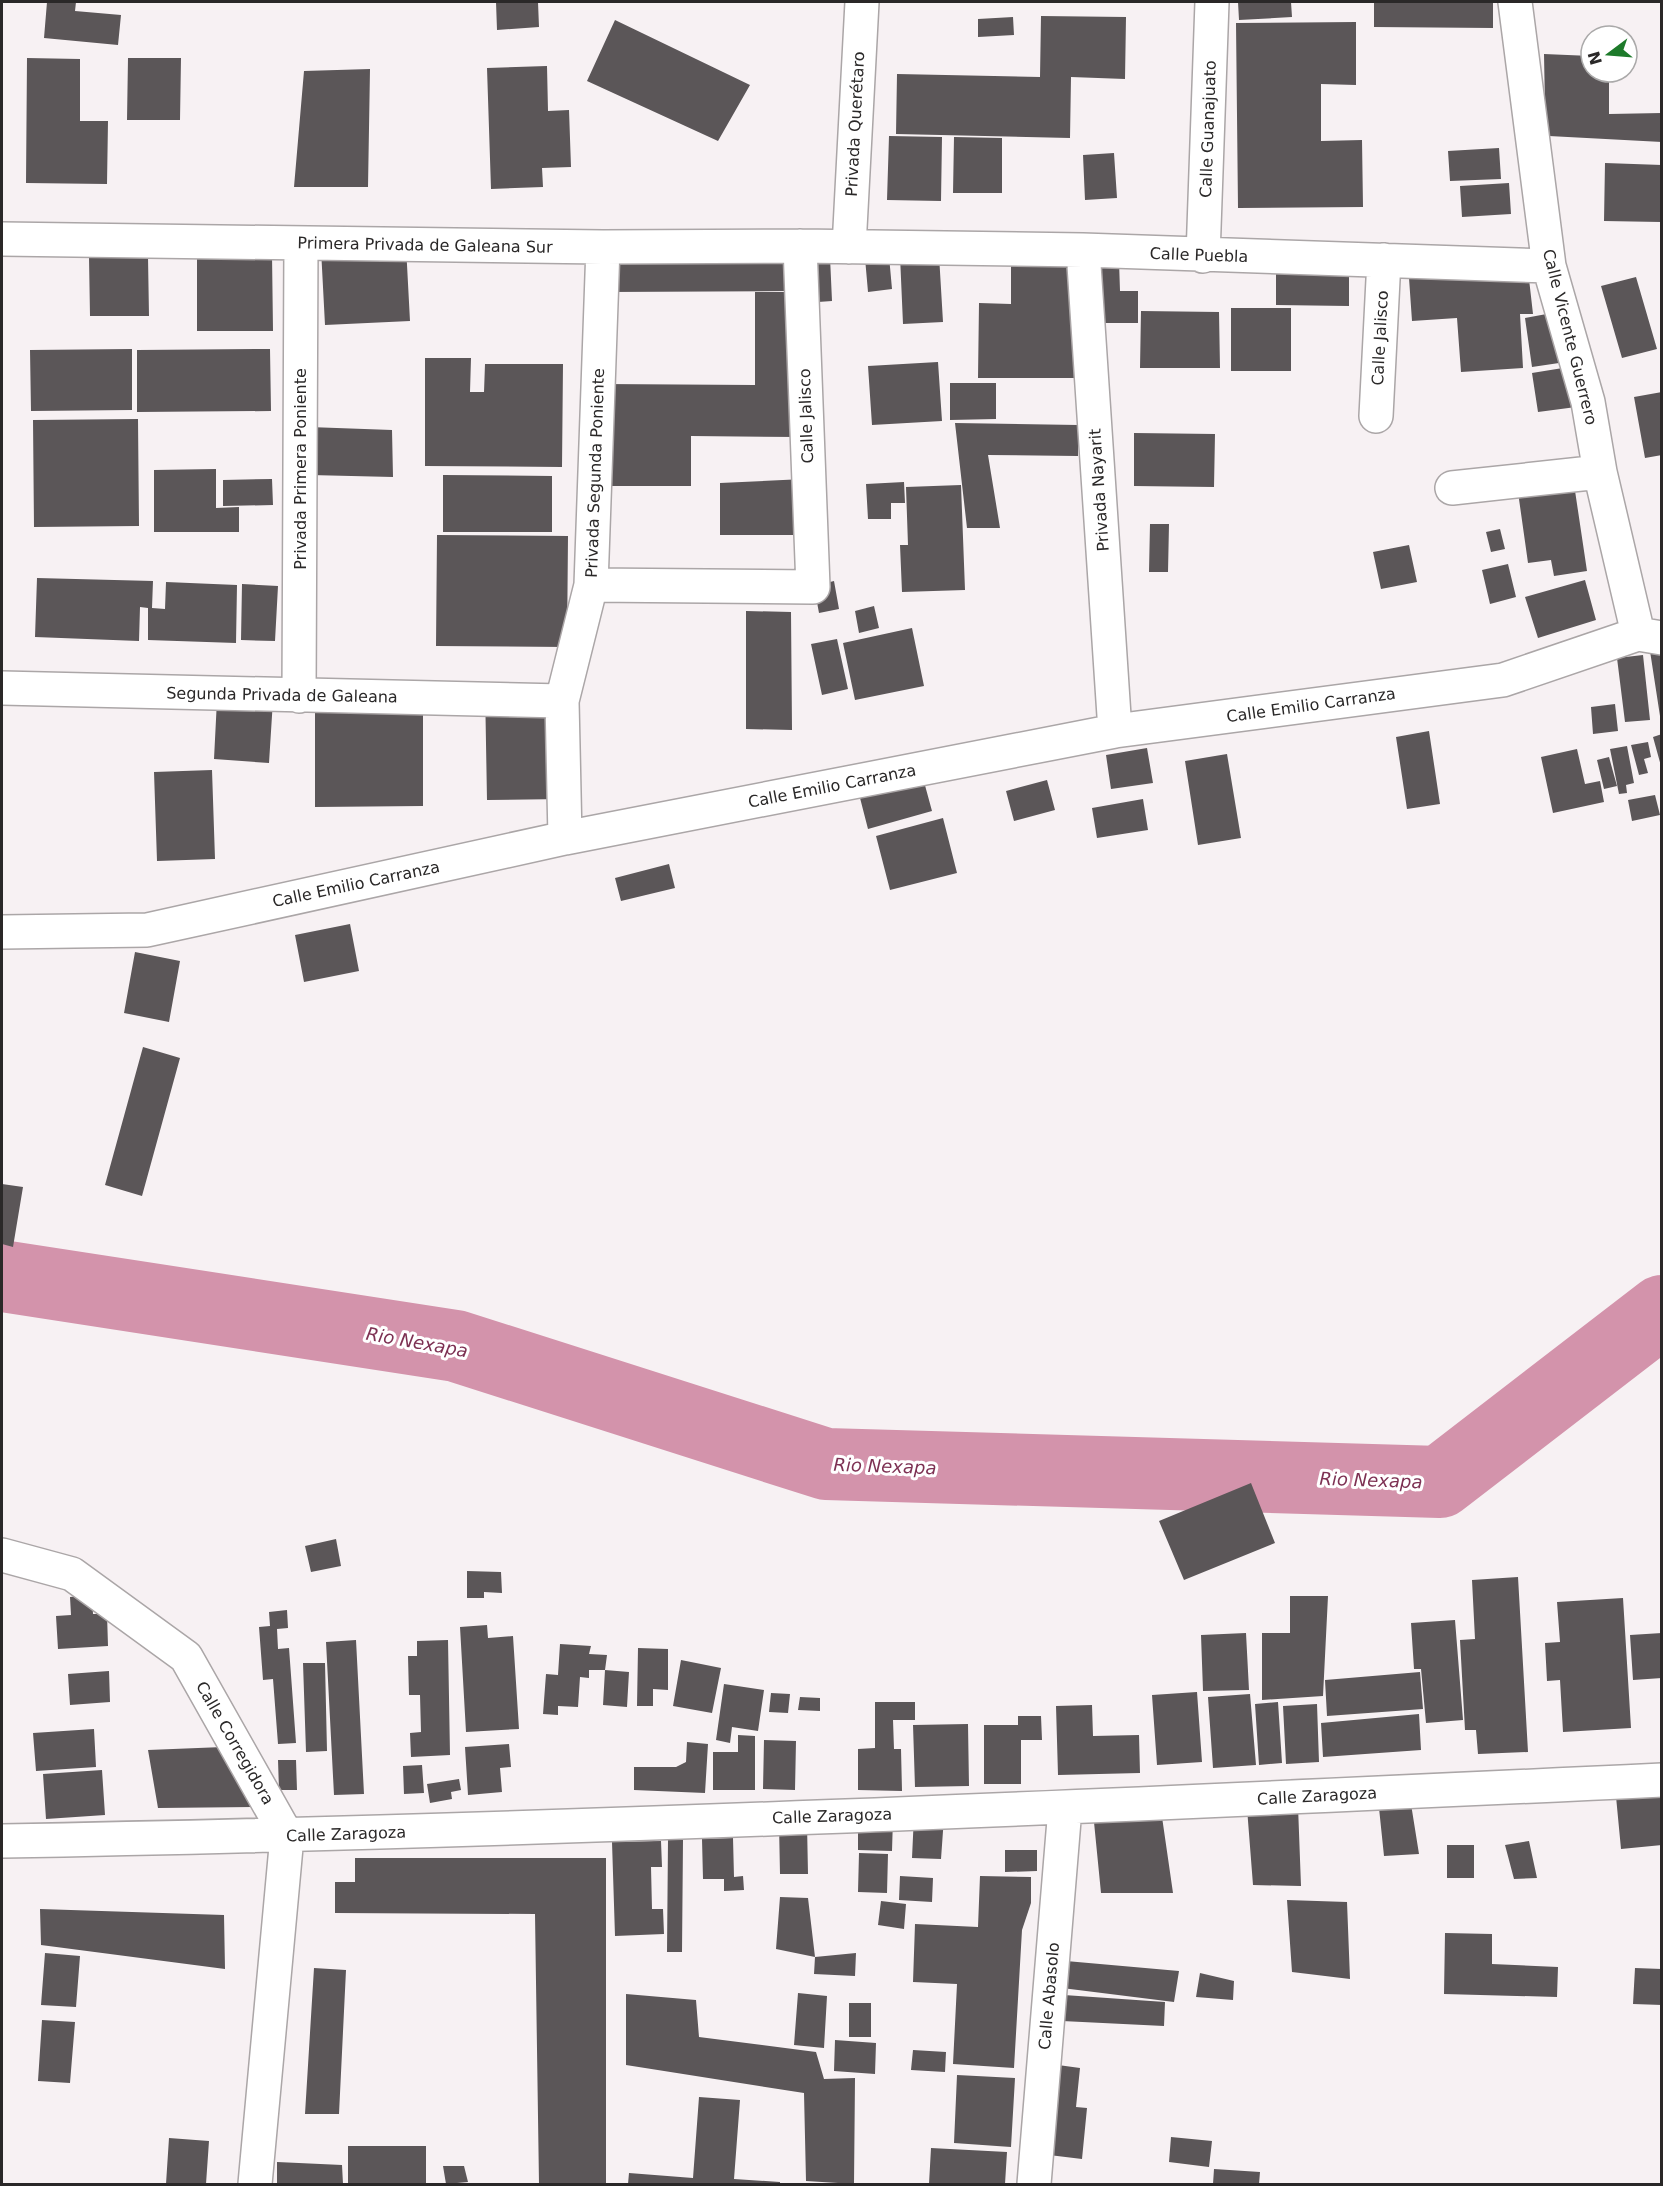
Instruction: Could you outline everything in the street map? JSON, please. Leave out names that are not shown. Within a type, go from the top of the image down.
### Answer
[{"type":"street","name":"Privada Querétaro","points":[[849,246],[862,2]]},
{"type":"street","name":"Calle Guanajuato","points":[[1203,256],[1212,2]]},
{"type":"street","name":"Calle Vicente Guerrero","points":[[1515,2],[1549,266],[1588,402],[1600,472],[1650,636]]},
{"type":"street","name":"Primera Privada de Galeana Sur","points":[[2,239],[603,247],[849,246]]},
{"type":"street","name":"Privada Primera Poniente","points":[[299,696],[301,243]]},
{"type":"street","name":"Calle Jalisco","points":[[591,585],[813,587],[800,246]]},
{"type":"street","name":"Calle Puebla","points":[[849,246],[1083,250],[1203,256],[1549,266]]},
{"type":"street","name":"Privada Segunda Poniente","points":[[565,838],[562,701],[591,585],[603,247]]},
{"type":"street","name":"Privada Nayarit","points":[[1083,250],[1115,731]]},
{"type":"street","name":"Calle Jalisco","points":[[1376,416],[1384,260]]},
{"type":"street","points":[[1452,488],[1600,472]]},
{"type":"street","name":"Calle Emilio Carranza","points":[[2,932],[147,930],[565,838],[1115,731],[1503,680],[1650,636]]},
{"type":"street","name":"Segunda Privada de Galeana","points":[[2,688],[562,701]]},
{"type":"street","name":"Calle Corregidora","points":[[2,1555],[72,1574],[186,1657],[287,1836]]},
{"type":"street","name":"Calle Zaragoza","points":[[2,1841],[287,1836],[1065,1808],[1662,1780]]},
{"type":"street","name":"Calle Abasolo","points":[[1034,2184],[1065,1808]]},
{"type":"street","points":[[255,2184],[287,1836]]},
{"type":"building","points":[[47,2],[76,2],[75,11],[121,15],[118,45],[44,38]]},
{"type":"building","points":[[496,2],[538,2],[539,27],[497,30]]},
{"type":"building","points":[[1238,2],[1291,2],[1292,17],[1239,20]]},
{"type":"building","points":[[1374,2],[1493,2],[1493,28],[1374,27]]},
{"type":"building","points":[[1041,16],[1126,17],[1125,79],[1071,77],[1070,138],[896,134],[897,74],[1040,77]]},
{"type":"building","points":[[1013,17],[1014,35],[978,37],[978,19]]},
{"type":"building","points":[[615,20],[750,85],[718,141],[587,81]]},
{"type":"building","points":[[1356,22],[1356,85],[1321,84],[1321,141],[1362,140],[1363,207],[1238,208],[1236,23]]},
{"type":"building","points":[[1544,54],[1579,55],[1579,84],[1609,84],[1609,114],[1662,113],[1662,142],[1549,136],[1545,108]]},
{"type":"building","points":[[27,58],[80,59],[80,121],[108,121],[107,184],[26,183]]},
{"type":"building","points":[[128,58],[181,58],[180,120],[127,120]]},
{"type":"building","points":[[547,66],[548,111],[569,110],[571,167],[542,168],[543,187],[491,189],[487,68]]},
{"type":"building","points":[[370,69],[368,187],[294,187],[304,71]]},
{"type":"building","points":[[889,136],[942,137],[941,201],[887,200]]},
{"type":"building","points":[[954,137],[1002,138],[1002,193],[953,193]]},
{"type":"building","points":[[1499,148],[1501,179],[1450,181],[1448,151]]},
{"type":"building","points":[[1114,153],[1117,198],[1085,200],[1083,155]]},
{"type":"building","points":[[1605,163],[1662,165],[1661,222],[1604,221]]},
{"type":"building","points":[[1509,183],[1511,214],[1462,217],[1460,186]]},
{"type":"building","points":[[406,246],[410,321],[325,325],[321,249]]},
{"type":"building","points":[[788,252],[789,291],[606,292],[610,253]]},
{"type":"building","points":[[197,254],[272,254],[273,331],[197,331]]},
{"type":"building","points":[[1076,254],[1076,378],[978,378],[979,303],[1011,304],[1011,257]]},
{"type":"building","points":[[939,255],[943,322],[903,324],[900,256]]},
{"type":"building","points":[[889,256],[892,289],[868,292],[865,258]]},
{"type":"building","points":[[89,257],[148,257],[149,316],[90,316]]},
{"type":"building","points":[[830,257],[832,301],[804,303],[801,258]]},
{"type":"building","points":[[1087,261],[1119,261],[1120,291],[1138,291],[1138,323],[1088,323]]},
{"type":"building","points":[[1276,267],[1349,267],[1349,306],[1276,305]]},
{"type":"building","points":[[1636,277],[1657,349],[1622,358],[1601,286]]},
{"type":"building","points":[[1409,278],[1529,279],[1533,314],[1520,314],[1523,368],[1461,372],[1457,318],[1412,321]]},
{"type":"building","points":[[755,292],[798,292],[798,437],[691,436],[691,486],[601,486],[602,384],[755,385]]},
{"type":"building","points":[[1231,308],[1291,308],[1291,371],[1231,371]]},
{"type":"building","points":[[1141,311],[1219,312],[1220,368],[1140,368]]},
{"type":"building","points":[[1552,313],[1559,363],[1532,367],[1525,318]]},
{"type":"building","points":[[132,349],[132,410],[31,411],[30,350]]},
{"type":"building","points":[[270,349],[271,411],[137,412],[137,350]]},
{"type":"building","points":[[425,358],[471,358],[470,392],[484,392],[485,364],[563,364],[562,467],[425,466]]},
{"type":"building","points":[[938,362],[942,421],[872,425],[868,366]]},
{"type":"building","points":[[1569,367],[1576,407],[1538,412],[1532,373]]},
{"type":"building","points":[[950,383],[996,383],[996,419],[950,420]]},
{"type":"building","points":[[1662,392],[1662,455],[1645,458],[1634,397]]},
{"type":"building","points":[[138,419],[139,526],[34,527],[33,420]]},
{"type":"building","points":[[955,423],[1078,425],[1078,456],[988,455],[1000,528],[967,528]]},
{"type":"building","points":[[309,427],[392,430],[393,477],[310,475]]},
{"type":"building","points":[[1134,433],[1215,434],[1214,487],[1134,486]]},
{"type":"building","points":[[216,469],[216,508],[239,507],[239,532],[154,532],[154,470]]},
{"type":"building","points":[[443,475],[552,476],[552,532],[443,532]]},
{"type":"building","points":[[272,479],[273,505],[223,506],[223,480]]},
{"type":"building","points":[[804,479],[807,535],[720,535],[720,483]]},
{"type":"building","points":[[904,482],[905,503],[891,503],[891,519],[868,519],[866,484]]},
{"type":"building","points":[[1574,484],[1587,571],[1554,576],[1551,560],[1528,563],[1518,492]]},
{"type":"building","points":[[961,485],[965,590],[902,592],[900,545],[908,545],[906,487]]},
{"type":"building","points":[[1150,524],[1169,524],[1168,572],[1149,572]]},
{"type":"building","points":[[1500,529],[1505,549],[1491,552],[1486,532]]},
{"type":"building","points":[[437,535],[568,536],[567,647],[436,646]]},
{"type":"building","points":[[1409,545],[1417,582],[1381,589],[1373,552]]},
{"type":"building","points":[[1508,564],[1516,597],[1490,604],[1482,570]]},
{"type":"building","points":[[37,578],[153,581],[152,608],[165,609],[166,582],[237,585],[236,643],[148,640],[148,608],[140,607],[139,641],[35,637]]},
{"type":"building","points":[[1585,580],[1596,620],[1538,638],[1525,597]]},
{"type":"building","points":[[834,581],[839,609],[819,613],[814,586]]},
{"type":"building","points":[[242,584],[278,586],[275,641],[241,640]]},
{"type":"building","points":[[874,606],[879,628],[859,633],[855,611]]},
{"type":"building","points":[[746,611],[791,612],[792,730],[746,729]]},
{"type":"building","points":[[912,628],[924,686],[855,700],[843,643]]},
{"type":"building","points":[[837,639],[848,689],[822,695],[811,644]]},
{"type":"building","points":[[1662,649],[1662,716],[1660,716],[1650,651]]},
{"type":"building","points":[[1643,655],[1650,720],[1625,722],[1617,658]]},
{"type":"building","points":[[218,680],[274,684],[269,763],[214,759]]},
{"type":"building","points":[[563,685],[564,799],[487,800],[485,686]]},
{"type":"building","points":[[315,687],[423,688],[423,806],[315,807]]},
{"type":"building","points":[[1615,704],[1618,731],[1593,734],[1591,707]]},
{"type":"building","points":[[1429,731],[1440,804],[1407,809],[1396,737]]},
{"type":"building","points":[[1662,734],[1662,766],[1661,766],[1653,737]]},
{"type":"building","points":[[1648,742],[1651,757],[1644,759],[1648,773],[1639,775],[1631,745]]},
{"type":"building","points":[[1627,746],[1634,783],[1626,785],[1627,793],[1619,794],[1610,749]]},
{"type":"building","points":[[1147,748],[1153,783],[1111,789],[1106,755]]},
{"type":"building","points":[[1577,749],[1585,784],[1600,781],[1604,802],[1553,813],[1541,757]]},
{"type":"building","points":[[1227,754],[1241,838],[1198,845],[1185,761]]},
{"type":"building","points":[[1609,757],[1617,786],[1604,789],[1597,760]]},
{"type":"building","points":[[212,770],[215,859],[157,861],[154,772]]},
{"type":"building","points":[[923,778],[932,811],[868,829],[859,794]]},
{"type":"building","points":[[1047,780],[1055,810],[1014,821],[1006,791]]},
{"type":"building","points":[[1655,795],[1660,815],[1632,821],[1628,800]]},
{"type":"building","points":[[1143,799],[1148,830],[1097,838],[1092,808]]},
{"type":"building","points":[[943,818],[957,873],[890,890],[876,836]]},
{"type":"building","points":[[669,864],[675,888],[621,901],[615,878]]},
{"type":"building","points":[[350,924],[359,971],[304,982],[295,935]]},
{"type":"building","points":[[135,952],[180,961],[169,1022],[124,1013]]},
{"type":"building","points":[[143,1047],[180,1058],[142,1196],[105,1185]]},
{"type":"building","points":[[2,1184],[23,1187],[13,1247],[2,1244]]},
{"type":"building","points":[[1251,1483],[1275,1543],[1184,1580],[1159,1521]]},
{"type":"building","points":[[336,1539],[341,1566],[311,1572],[305,1546]]},
{"type":"building","points":[[467,1571],[501,1572],[502,1593],[484,1592],[484,1598],[467,1598]]},
{"type":"building","points":[[1518,1577],[1528,1752],[1478,1754],[1476,1730],[1465,1730],[1460,1640],[1475,1639],[1472,1580]]},
{"type":"building","points":[[92,1595],[93,1614],[107,1614],[108,1646],[58,1649],[56,1616],[71,1615],[70,1597]]},
{"type":"building","points":[[1290,1596],[1328,1596],[1323,1696],[1262,1700],[1262,1633],[1290,1633]]},
{"type":"building","points":[[1623,1598],[1631,1728],[1563,1732],[1560,1680],[1547,1681],[1545,1643],[1560,1642],[1557,1602]]},
{"type":"building","points":[[287,1610],[288,1628],[277,1629],[278,1649],[289,1648],[296,1743],[278,1744],[273,1679],[263,1680],[259,1627],[270,1626],[269,1612]]},
{"type":"building","points":[[1455,1620],[1463,1720],[1426,1723],[1421,1669],[1414,1669],[1411,1623]]},
{"type":"building","points":[[487,1625],[488,1638],[513,1636],[519,1729],[466,1732],[460,1627]]},
{"type":"building","points":[[1246,1633],[1249,1690],[1203,1691],[1201,1635]]},
{"type":"building","points":[[1662,1633],[1662,1678],[1633,1680],[1630,1635]]},
{"type":"building","points":[[356,1640],[364,1794],[334,1795],[326,1642]]},
{"type":"building","points":[[448,1640],[450,1755],[411,1757],[410,1733],[421,1732],[420,1695],[409,1695],[408,1656],[417,1656],[417,1641]]},
{"type":"building","points":[[560,1644],[591,1646],[589,1654],[607,1655],[605,1670],[589,1670],[589,1678],[580,1677],[578,1707],[558,1706],[558,1715],[543,1714],[546,1674],[558,1675]]},
{"type":"building","points":[[638,1648],[668,1649],[668,1690],[653,1689],[653,1706],[637,1706]]},
{"type":"building","points":[[681,1660],[721,1668],[712,1713],[673,1706]]},
{"type":"building","points":[[303,1663],[325,1663],[327,1751],[306,1752]]},
{"type":"building","points":[[605,1670],[629,1672],[627,1707],[603,1705]]},
{"type":"building","points":[[109,1671],[110,1702],[70,1705],[68,1674]]},
{"type":"building","points":[[1420,1672],[1423,1709],[1327,1716],[1325,1680]]},
{"type":"building","points":[[724,1684],[764,1690],[758,1731],[732,1727],[730,1743],[716,1740]]},
{"type":"building","points":[[1197,1692],[1202,1762],[1157,1765],[1152,1695]]},
{"type":"building","points":[[771,1693],[790,1694],[788,1713],[769,1712]]},
{"type":"building","points":[[1250,1694],[1256,1765],[1213,1768],[1208,1697]]},
{"type":"building","points":[[800,1697],[820,1698],[820,1711],[798,1710]]},
{"type":"building","points":[[875,1702],[915,1702],[915,1720],[893,1720],[894,1749],[901,1749],[902,1791],[858,1790],[858,1749],[875,1748]]},
{"type":"building","points":[[1278,1702],[1282,1763],[1259,1765],[1255,1704]]},
{"type":"building","points":[[1317,1704],[1319,1762],[1286,1764],[1283,1706]]},
{"type":"building","points":[[1092,1705],[1093,1736],[1139,1735],[1140,1773],[1058,1775],[1056,1706]]},
{"type":"building","points":[[1419,1714],[1421,1750],[1323,1757],[1321,1723]]},
{"type":"building","points":[[1018,1716],[1041,1716],[1042,1740],[1021,1740],[1021,1784],[984,1784],[984,1725],[1018,1725]]},
{"type":"building","points":[[968,1724],[969,1786],[915,1787],[913,1725]]},
{"type":"building","points":[[94,1729],[96,1767],[36,1771],[33,1733]]},
{"type":"building","points":[[738,1735],[755,1736],[755,1790],[713,1790],[713,1752],[738,1752]]},
{"type":"building","points":[[764,1740],[796,1741],[795,1790],[763,1789]]},
{"type":"building","points":[[687,1742],[708,1744],[705,1793],[634,1790],[634,1767],[676,1767],[686,1762]]},
{"type":"building","points":[[509,1744],[511,1767],[500,1768],[502,1792],[468,1795],[465,1747]]},
{"type":"building","points":[[223,1747],[253,1807],[158,1808],[148,1750]]},
{"type":"building","points":[[278,1760],[296,1760],[297,1790],[279,1790]]},
{"type":"building","points":[[422,1765],[424,1793],[404,1794],[403,1766]]},
{"type":"building","points":[[102,1770],[105,1815],[46,1819],[43,1774]]},
{"type":"building","points":[[459,1779],[461,1790],[451,1792],[452,1799],[430,1803],[427,1784]]},
{"type":"building","points":[[1662,1782],[1662,1845],[1621,1849],[1615,1786]]},
{"type":"building","points":[[1411,1804],[1419,1854],[1384,1856],[1379,1808]]},
{"type":"building","points":[[1298,1806],[1301,1886],[1253,1885],[1247,1808]]},
{"type":"building","points":[[1161,1810],[1173,1893],[1101,1893],[1093,1812]]},
{"type":"building","points":[[914,1815],[944,1817],[941,1859],[912,1858]]},
{"type":"building","points":[[858,1817],[893,1818],[892,1851],[858,1850]]},
{"type":"building","points":[[779,1824],[807,1824],[808,1874],[780,1874]]},
{"type":"building","points":[[733,1838],[734,1877],[743,1876],[744,1890],[724,1891],[724,1879],[703,1879],[702,1839]]},
{"type":"building","points":[[668,1840],[683,1840],[682,1952],[667,1952]]},
{"type":"building","points":[[661,1841],[662,1867],[651,1867],[652,1909],[663,1909],[664,1934],[615,1936],[612,1842]]},
{"type":"building","points":[[1529,1841],[1537,1878],[1514,1879],[1505,1845]]},
{"type":"building","points":[[1447,1845],[1474,1845],[1474,1878],[1447,1878]]},
{"type":"building","points":[[1005,1850],[1037,1850],[1037,1871],[1005,1872]]},
{"type":"building","points":[[859,1853],[888,1854],[887,1893],[858,1892]]},
{"type":"building","points":[[355,1858],[606,1858],[606,2184],[539,2184],[535,1914],[335,1913],[335,1882],[355,1882]]},
{"type":"building","points":[[900,1876],[933,1878],[932,1902],[899,1900]]},
{"type":"building","points":[[980,1876],[1031,1877],[1031,1903],[1022,1930],[1014,2068],[953,2064],[957,1984],[913,1982],[915,1924],[978,1927]]},
{"type":"building","points":[[780,1897],[808,1898],[815,1957],[776,1949]]},
{"type":"building","points":[[1287,1900],[1347,1902],[1350,1979],[1292,1972]]},
{"type":"building","points":[[881,1901],[906,1904],[904,1929],[878,1925]]},
{"type":"building","points":[[40,1909],[224,1915],[225,1969],[41,1945]]},
{"type":"building","points":[[1445,1933],[1492,1934],[1492,1964],[1558,1967],[1557,1997],[1444,1994]]},
{"type":"building","points":[[45,1953],[80,1956],[76,2007],[41,2005]]},
{"type":"building","points":[[856,1953],[855,1976],[814,1974],[815,1957]]},
{"type":"building","points":[[1066,1961],[1179,1971],[1174,2002],[1062,1988]]},
{"type":"building","points":[[314,1968],[346,1970],[339,2114],[305,2114]]},
{"type":"building","points":[[1635,1968],[1662,1969],[1662,2005],[1633,2004]]},
{"type":"building","points":[[1200,1973],[1234,1981],[1233,2000],[1196,1997]]},
{"type":"building","points":[[798,1993],[827,1996],[824,2048],[794,2045]]},
{"type":"building","points":[[626,1994],[696,2000],[699,2037],[816,2052],[824,2079],[855,2078],[854,2184],[806,2181],[804,2093],[626,2065]]},
{"type":"building","points":[[1064,1995],[1165,2002],[1164,2026],[1062,2021]]},
{"type":"building","points":[[849,2003],[871,2003],[871,2037],[849,2037]]},
{"type":"building","points":[[42,2020],[75,2022],[70,2083],[38,2081]]},
{"type":"building","points":[[835,2040],[876,2043],[875,2074],[834,2071]]},
{"type":"building","points":[[913,2050],[946,2052],[945,2072],[911,2070]]},
{"type":"building","points":[[1058,2065],[1080,2068],[1076,2107],[1087,2108],[1082,2159],[1049,2155]]},
{"type":"building","points":[[957,2075],[1015,2078],[1011,2147],[954,2143]]},
{"type":"building","points":[[699,2097],[740,2100],[734,2179],[780,2182],[780,2184],[628,2184],[629,2173],[693,2178]]},
{"type":"building","points":[[1171,2137],[1212,2141],[1209,2167],[1169,2162]]},
{"type":"building","points":[[169,2138],[209,2141],[206,2184],[166,2184]]},
{"type":"building","points":[[348,2146],[426,2146],[426,2184],[348,2184]]},
{"type":"building","points":[[931,2148],[1007,2152],[1005,2184],[929,2184]]},
{"type":"building","points":[[277,2162],[342,2165],[343,2184],[277,2184]]},
{"type":"building","points":[[443,2166],[464,2166],[468,2182],[446,2184]]},
{"type":"building","points":[[1214,2169],[1260,2172],[1259,2184],[1213,2184]]},
{"type":"waterway","name":"Rio Nexapa","points":[[2,1276],[456,1346],[826,1464],[1440,1482],[1662,1311]]}]
